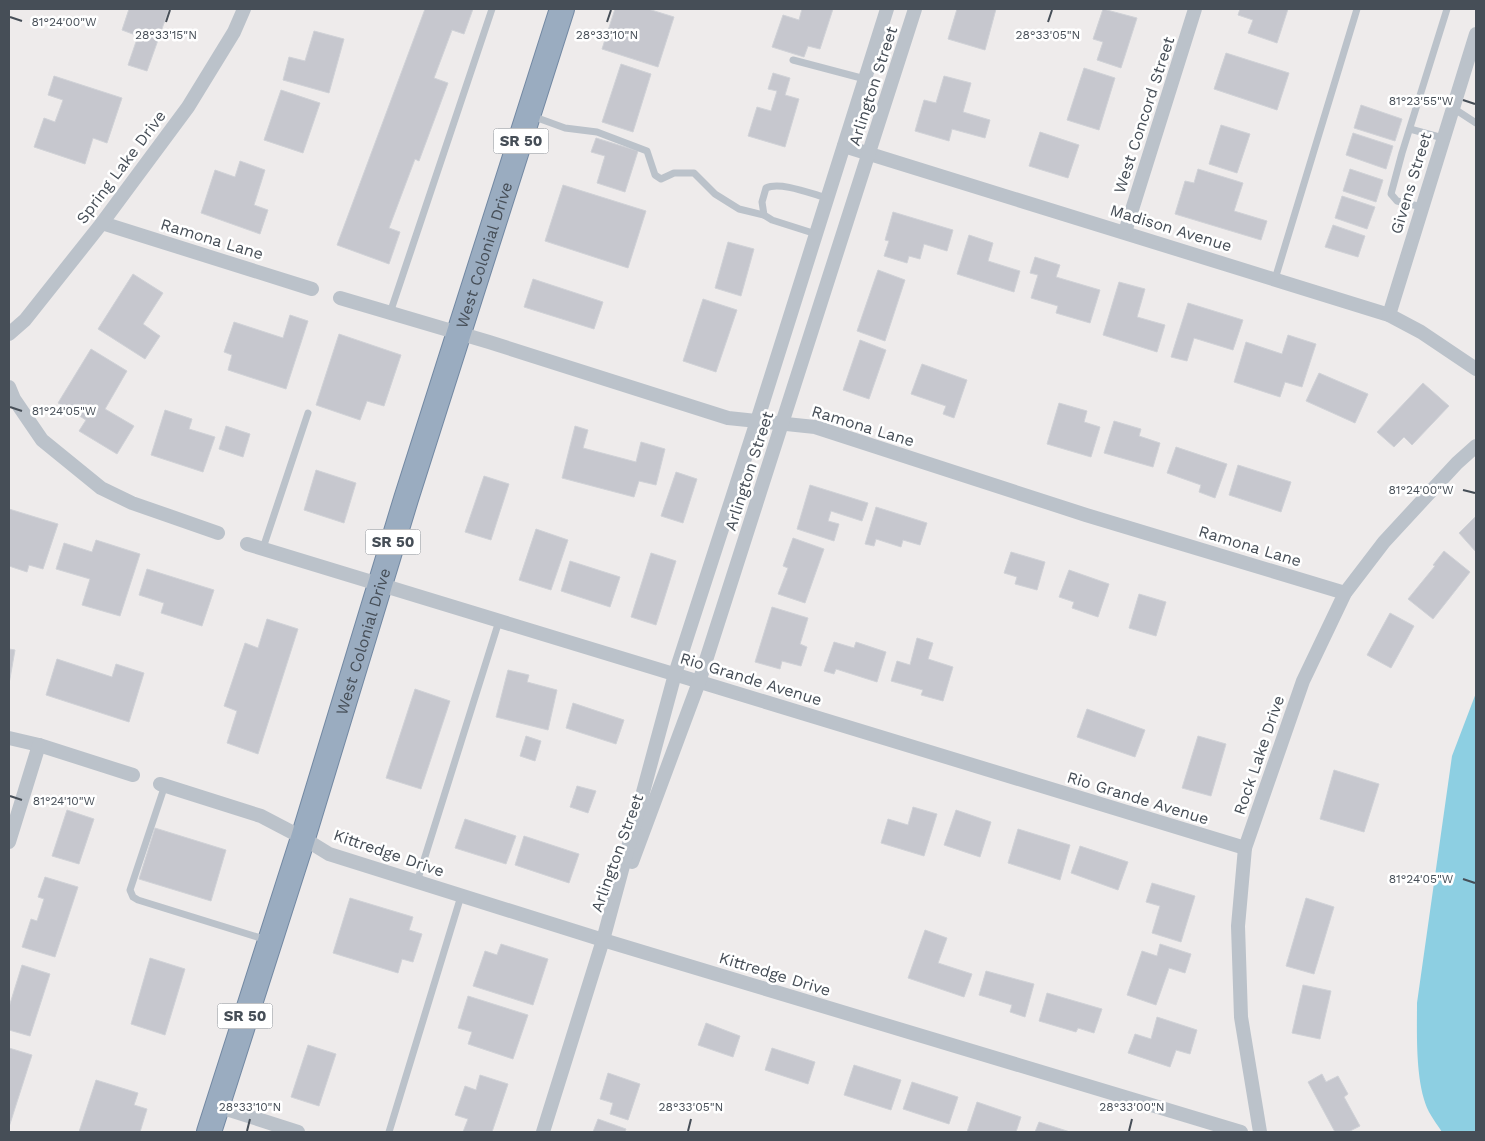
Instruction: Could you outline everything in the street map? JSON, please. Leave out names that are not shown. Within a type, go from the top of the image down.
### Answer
[{"type":"highway","name":"West Colonial Drive","points":[[209,1132],[303,838],[380,584],[562,9]]},
{"type":"street","name":"Spring Lake Drive","points":[[9,334],[25,320],[102,223],[188,107],[234,32],[244,9]]},
{"type":"street","name":"Arlington Street","points":[[543,1132],[603,940],[675,674],[887,9]]},
{"type":"street","name":"Arlington Street","points":[[603,940],[699,682],[915,9]]},
{"type":"street","name":"West Concord Street","points":[[1125,232],[1196,9]]},
{"type":"street","name":"Givens Street","points":[[1389,315],[1476,34]]},
{"type":"street","name":"Madison Avenue","points":[[844,146],[1389,315],[1421,332],[1476,369]]},
{"type":"street","name":"Ramona Lane","points":[[102,223],[312,289]]},
{"type":"street","name":"Ramona Lane","points":[[340,298],[728,418],[814,428],[1086,515],[1345,593]]},
{"type":"street","points":[[9,387],[14,399],[42,440],[101,488],[132,503],[218,533]]},
{"type":"street","name":"Rock Lake Drive","points":[[1260,1132],[1241,1017],[1238,926],[1244,848],[1303,681],[1345,593],[1384,542],[1476,446]]},
{"type":"street","name":"Rio Grande Avenue","points":[[247,544],[1244,848]]},
{"type":"street","points":[[9,738],[39,745],[132,775]]},
{"type":"street","points":[[9,842],[39,745]]},
{"type":"street","name":"Kittredge Drive","points":[[162,784],[261,816],[329,854],[603,940],[1241,1132]]},
{"type":"street","points":[[217,1106],[269,1128],[298,1132]]},
{"type":"lane","points":[[390,313],[492,9]]},
{"type":"lane","points":[[1275,280],[1357,9]]},
{"type":"lane","points":[[1422,207],[1397,201],[1391,194],[1447,9]]},
{"type":"lane","points":[[793,60],[865,79]]},
{"type":"lane","points":[[1453,108],[1476,123]]},
{"type":"lane","points":[[529,115],[565,128],[597,132],[647,151],[655,175],[661,178],[674,173],[694,173],[715,194],[739,209],[764,215],[772,220],[816,234]]},
{"type":"lane","points":[[1410,129],[1444,138]]},
{"type":"lane","points":[[764,215],[762,202],[766,188],[772,185],[827,198]]},
{"type":"lane","points":[[263,548],[308,413]]},
{"type":"lane","points":[[417,882],[499,621]]},
{"type":"lane","points":[[162,784],[130,890],[133,896],[138,900],[270,941]]},
{"type":"lane","points":[[389,1132],[461,896]]},
{"type":"water","points":[[1476,693],[1476,1132],[1442,1132],[1429,1112],[1421,1088],[1418,1059],[1417,1003],[1452,756]]},
{"type":"building","points":[[129,9],[169,9],[147,71],[128,65],[138,36],[122,30]]},
{"type":"building","points":[[425,9],[473,9],[464,34],[452,30],[434,78],[448,83],[419,161],[415,159],[389,228],[400,232],[389,264],[337,245]]},
{"type":"building","points":[[615,9],[648,9],[674,17],[658,67],[602,49]]},
{"type":"building","points":[[802,9],[833,9],[820,49],[808,46],[804,57],[772,47],[783,15],[799,20]]},
{"type":"building","points":[[957,9],[996,9],[985,50],[948,39]]},
{"type":"building","points":[[1103,9],[1137,18],[1121,68],[1097,60],[1103,42],[1093,39]]},
{"type":"building","points":[[1240,9],[1288,9],[1277,43],[1248,33],[1253,20],[1238,15]]},
{"type":"building","points":[[314,31],[344,39],[329,93],[283,80],[289,57],[305,61]]},
{"type":"building","points":[[1226,53],[1289,73],[1277,110],[1214,89]]},
{"type":"building","points":[[621,64],[651,74],[633,132],[602,122]]},
{"type":"building","points":[[1084,68],[1115,78],[1099,130],[1067,120]]},
{"type":"building","points":[[773,73],[790,78],[785,95],[799,99],[785,147],[748,136],[757,107],[771,111],[777,91],[768,89]]},
{"type":"building","points":[[54,76],[122,98],[107,143],[93,138],[85,164],[34,147],[44,118],[55,122],[63,100],[48,95]]},
{"type":"building","points":[[944,76],[971,83],[963,112],[990,120],[985,138],[952,129],[949,141],[915,131],[924,100],[936,103]]},
{"type":"building","points":[[281,90],[320,103],[303,153],[264,140]]},
{"type":"building","points":[[1361,105],[1402,119],[1395,141],[1354,128]]},
{"type":"building","points":[[1221,125],[1250,134],[1237,173],[1209,164]]},
{"type":"building","points":[[1040,132],[1079,145],[1068,178],[1029,166]]},
{"type":"building","points":[[1353,133],[1393,146],[1386,169],[1346,155]]},
{"type":"building","points":[[596,138],[638,151],[625,192],[597,183],[605,156],[591,152]]},
{"type":"building","points":[[240,161],[265,170],[254,205],[268,210],[260,234],[201,213],[215,170],[235,177]]},
{"type":"building","points":[[1198,169],[1243,183],[1234,211],[1267,221],[1261,240],[1175,214],[1185,181],[1194,183]]},
{"type":"building","points":[[1350,169],[1383,180],[1376,202],[1343,191]]},
{"type":"building","points":[[563,185],[646,211],[628,268],[545,241]]},
{"type":"building","points":[[1342,196],[1375,207],[1367,229],[1335,218]]},
{"type":"building","points":[[893,212],[953,230],[947,251],[924,244],[920,259],[909,256],[907,263],[884,256],[889,241],[885,240]]},
{"type":"building","points":[[1333,225],[1365,236],[1358,257],[1325,247]]},
{"type":"building","points":[[969,235],[993,243],[988,261],[1020,271],[1014,292],[957,274]]},
{"type":"building","points":[[728,242],[754,249],[741,296],[715,288]]},
{"type":"building","points":[[1035,257],[1060,265],[1056,277],[1100,290],[1090,323],[1056,313],[1058,306],[1031,298],[1038,275],[1030,273]]},
{"type":"building","points":[[878,270],[905,280],[885,341],[857,331]]},
{"type":"building","points":[[133,274],[163,293],[143,324],[160,336],[145,359],[98,329]]},
{"type":"building","points":[[533,279],[603,302],[594,329],[524,307]]},
{"type":"building","points":[[1119,282],[1145,289],[1137,317],[1165,325],[1157,352],[1103,335]]},
{"type":"building","points":[[703,299],[737,310],[716,372],[683,361]]},
{"type":"building","points":[[1188,303],[1243,320],[1233,350],[1194,338],[1187,361],[1171,357]]},
{"type":"building","points":[[290,315],[308,321],[286,389],[228,370],[232,355],[224,352],[234,322],[283,338]]},
{"type":"building","points":[[339,334],[401,355],[384,406],[367,401],[360,420],[316,405]]},
{"type":"building","points":[[1288,335],[1316,344],[1302,387],[1285,382],[1280,397],[1234,382],[1246,342],[1282,354]]},
{"type":"building","points":[[860,340],[886,350],[869,399],[843,390]]},
{"type":"building","points":[[91,349],[127,371],[105,409],[134,426],[117,454],[79,431],[86,420],[58,403]]},
{"type":"building","points":[[922,364],[967,380],[954,418],[943,414],[946,406],[911,394]]},
{"type":"building","points":[[1319,373],[1368,394],[1355,423],[1306,401]]},
{"type":"building","points":[[1423,383],[1449,406],[1412,445],[1404,437],[1394,447],[1377,432]]},
{"type":"building","points":[[1059,403],[1087,411],[1084,422],[1100,427],[1091,457],[1047,444]]},
{"type":"building","points":[[165,410],[192,419],[189,429],[215,437],[203,472],[151,455]]},
{"type":"building","points":[[1114,421],[1141,429],[1139,436],[1160,443],[1153,467],[1104,453]]},
{"type":"building","points":[[226,426],[250,434],[243,457],[219,449]]},
{"type":"building","points":[[575,426],[588,430],[583,448],[636,462],[641,442],[665,449],[656,485],[639,481],[634,497],[562,478]]},
{"type":"building","points":[[1176,447],[1227,464],[1215,498],[1199,492],[1201,485],[1167,473]]},
{"type":"building","points":[[1238,465],[1291,482],[1281,512],[1229,495]]},
{"type":"building","points":[[316,470],[356,483],[344,523],[304,510]]},
{"type":"building","points":[[676,472],[697,479],[683,523],[661,516]]},
{"type":"building","points":[[484,476],[509,484],[491,540],[465,532]]},
{"type":"building","points":[[810,485],[868,503],[862,521],[831,511],[828,521],[839,524],[834,541],[797,529]]},
{"type":"building","points":[[876,507],[927,523],[920,545],[903,540],[901,547],[876,539],[874,546],[865,544]]},
{"type":"building","points":[[9,509],[58,524],[43,569],[29,565],[27,572],[9,566]]},
{"type":"building","points":[[1476,516],[1476,552],[1459,533]]},
{"type":"building","points":[[536,529],[568,540],[551,590],[519,580]]},
{"type":"building","points":[[793,538],[824,549],[805,603],[778,594],[788,568],[783,566]]},
{"type":"building","points":[[96,540],[140,554],[120,616],[82,605],[90,579],[56,569],[64,543],[92,552]]},
{"type":"building","points":[[1444,551],[1470,572],[1433,619],[1408,599],[1435,566],[1433,565]]},
{"type":"building","points":[[1011,552],[1045,562],[1037,590],[1015,584],[1017,577],[1004,573]]},
{"type":"building","points":[[651,553],[676,561],[656,625],[631,617]]},
{"type":"building","points":[[570,561],[620,577],[610,607],[561,591]]},
{"type":"building","points":[[147,569],[214,590],[202,626],[161,613],[164,603],[139,595]]},
{"type":"building","points":[[1069,570],[1109,584],[1098,617],[1072,608],[1074,602],[1059,597]]},
{"type":"building","points":[[1139,594],[1166,602],[1156,636],[1129,628]]},
{"type":"building","points":[[772,607],[808,618],[800,644],[807,647],[801,666],[782,661],[780,669],[755,662]]},
{"type":"building","points":[[1390,613],[1414,626],[1391,668],[1367,655]]},
{"type":"building","points":[[267,619],[298,629],[258,754],[227,743],[237,711],[224,706],[245,643],[258,648]]},
{"type":"building","points":[[917,638],[933,643],[928,659],[953,667],[943,701],[921,695],[923,690],[891,681],[897,661],[910,665]]},
{"type":"building","points":[[834,642],[854,648],[856,642],[886,652],[877,682],[836,669],[834,674],[824,671]]},
{"type":"building","points":[[9,649],[15,650],[9,684]]},
{"type":"building","points":[[57,659],[112,677],[116,664],[144,673],[129,722],[46,695]]},
{"type":"building","points":[[508,670],[529,675],[527,682],[557,690],[548,730],[496,717]]},
{"type":"building","points":[[415,689],[450,701],[421,789],[386,778]]},
{"type":"building","points":[[573,703],[624,720],[616,744],[566,728]]},
{"type":"building","points":[[1087,709],[1145,730],[1135,757],[1077,737]]},
{"type":"building","points":[[526,736],[541,741],[535,761],[520,756]]},
{"type":"building","points":[[1198,736],[1226,744],[1211,796],[1182,788]]},
{"type":"building","points":[[1334,770],[1379,784],[1364,832],[1320,819]]},
{"type":"building","points":[[577,786],[596,791],[588,813],[570,807]]},
{"type":"building","points":[[913,807],[937,814],[924,856],[881,843],[888,819],[908,825]]},
{"type":"building","points":[[67,810],[94,819],[79,864],[52,856]]},
{"type":"building","points":[[956,810],[991,822],[980,857],[944,845]]},
{"type":"building","points":[[465,819],[516,836],[506,864],[455,848]]},
{"type":"building","points":[[155,828],[226,850],[211,901],[139,879]]},
{"type":"building","points":[[1018,829],[1070,845],[1060,880],[1008,863]]},
{"type":"building","points":[[524,836],[579,854],[569,883],[515,865]]},
{"type":"building","points":[[1080,846],[1128,862],[1118,890],[1071,873]]},
{"type":"building","points":[[45,877],[78,887],[55,957],[22,947],[31,919],[37,921],[44,899],[38,897]]},
{"type":"building","points":[[1152,883],[1195,896],[1181,942],[1152,933],[1160,906],[1146,902]]},
{"type":"building","points":[[350,898],[413,917],[409,930],[422,934],[413,962],[402,959],[398,973],[333,953]]},
{"type":"building","points":[[1306,898],[1334,907],[1314,974],[1286,966]]},
{"type":"building","points":[[925,930],[947,938],[938,963],[972,974],[964,997],[908,978]]},
{"type":"building","points":[[501,944],[548,959],[533,1005],[473,986],[485,951],[497,955]]},
{"type":"building","points":[[1160,944],[1191,954],[1185,973],[1169,968],[1156,1005],[1127,995],[1142,951],[1157,956]]},
{"type":"building","points":[[150,958],[185,969],[165,1035],[131,1024]]},
{"type":"building","points":[[22,965],[50,974],[30,1036],[9,1030],[9,1007]]},
{"type":"building","points":[[986,971],[1034,984],[1025,1017],[1010,1012],[1012,1005],[979,995]]},
{"type":"building","points":[[1303,985],[1331,991],[1320,1039],[1292,1033]]},
{"type":"building","points":[[1047,993],[1102,1009],[1094,1033],[1078,1028],[1076,1032],[1039,1021]]},
{"type":"building","points":[[468,996],[528,1015],[513,1059],[468,1044],[472,1032],[458,1028]]},
{"type":"building","points":[[1157,1017],[1197,1030],[1190,1054],[1176,1050],[1170,1067],[1128,1053],[1135,1034],[1151,1039]]},
{"type":"building","points":[[706,1023],[740,1036],[733,1057],[698,1045]]},
{"type":"building","points":[[308,1045],[336,1054],[319,1106],[291,1097]]},
{"type":"building","points":[[9,1048],[32,1055],[9,1127]]},
{"type":"building","points":[[772,1048],[815,1062],[808,1084],[765,1070]]},
{"type":"building","points":[[854,1065],[901,1080],[891,1110],[844,1095]]},
{"type":"building","points":[[608,1073],[640,1084],[628,1120],[610,1114],[613,1103],[600,1099]]},
{"type":"building","points":[[1322,1074],[1326,1082],[1338,1076],[1348,1094],[1344,1097],[1360,1126],[1348,1132],[1335,1132],[1308,1082]]},
{"type":"building","points":[[480,1075],[508,1084],[492,1132],[463,1132],[468,1119],[455,1115],[465,1086],[476,1090]]},
{"type":"building","points":[[96,1080],[138,1093],[134,1105],[147,1109],[140,1132],[79,1132]]},
{"type":"building","points":[[912,1082],[958,1097],[949,1124],[903,1109]]},
{"type":"building","points":[[977,1102],[1021,1117],[1016,1132],[967,1132]]},
{"type":"building","points":[[598,1119],[626,1129],[625,1132],[593,1132]]},
{"type":"building","points":[[1039,1122],[1070,1132],[1035,1132]]}]
